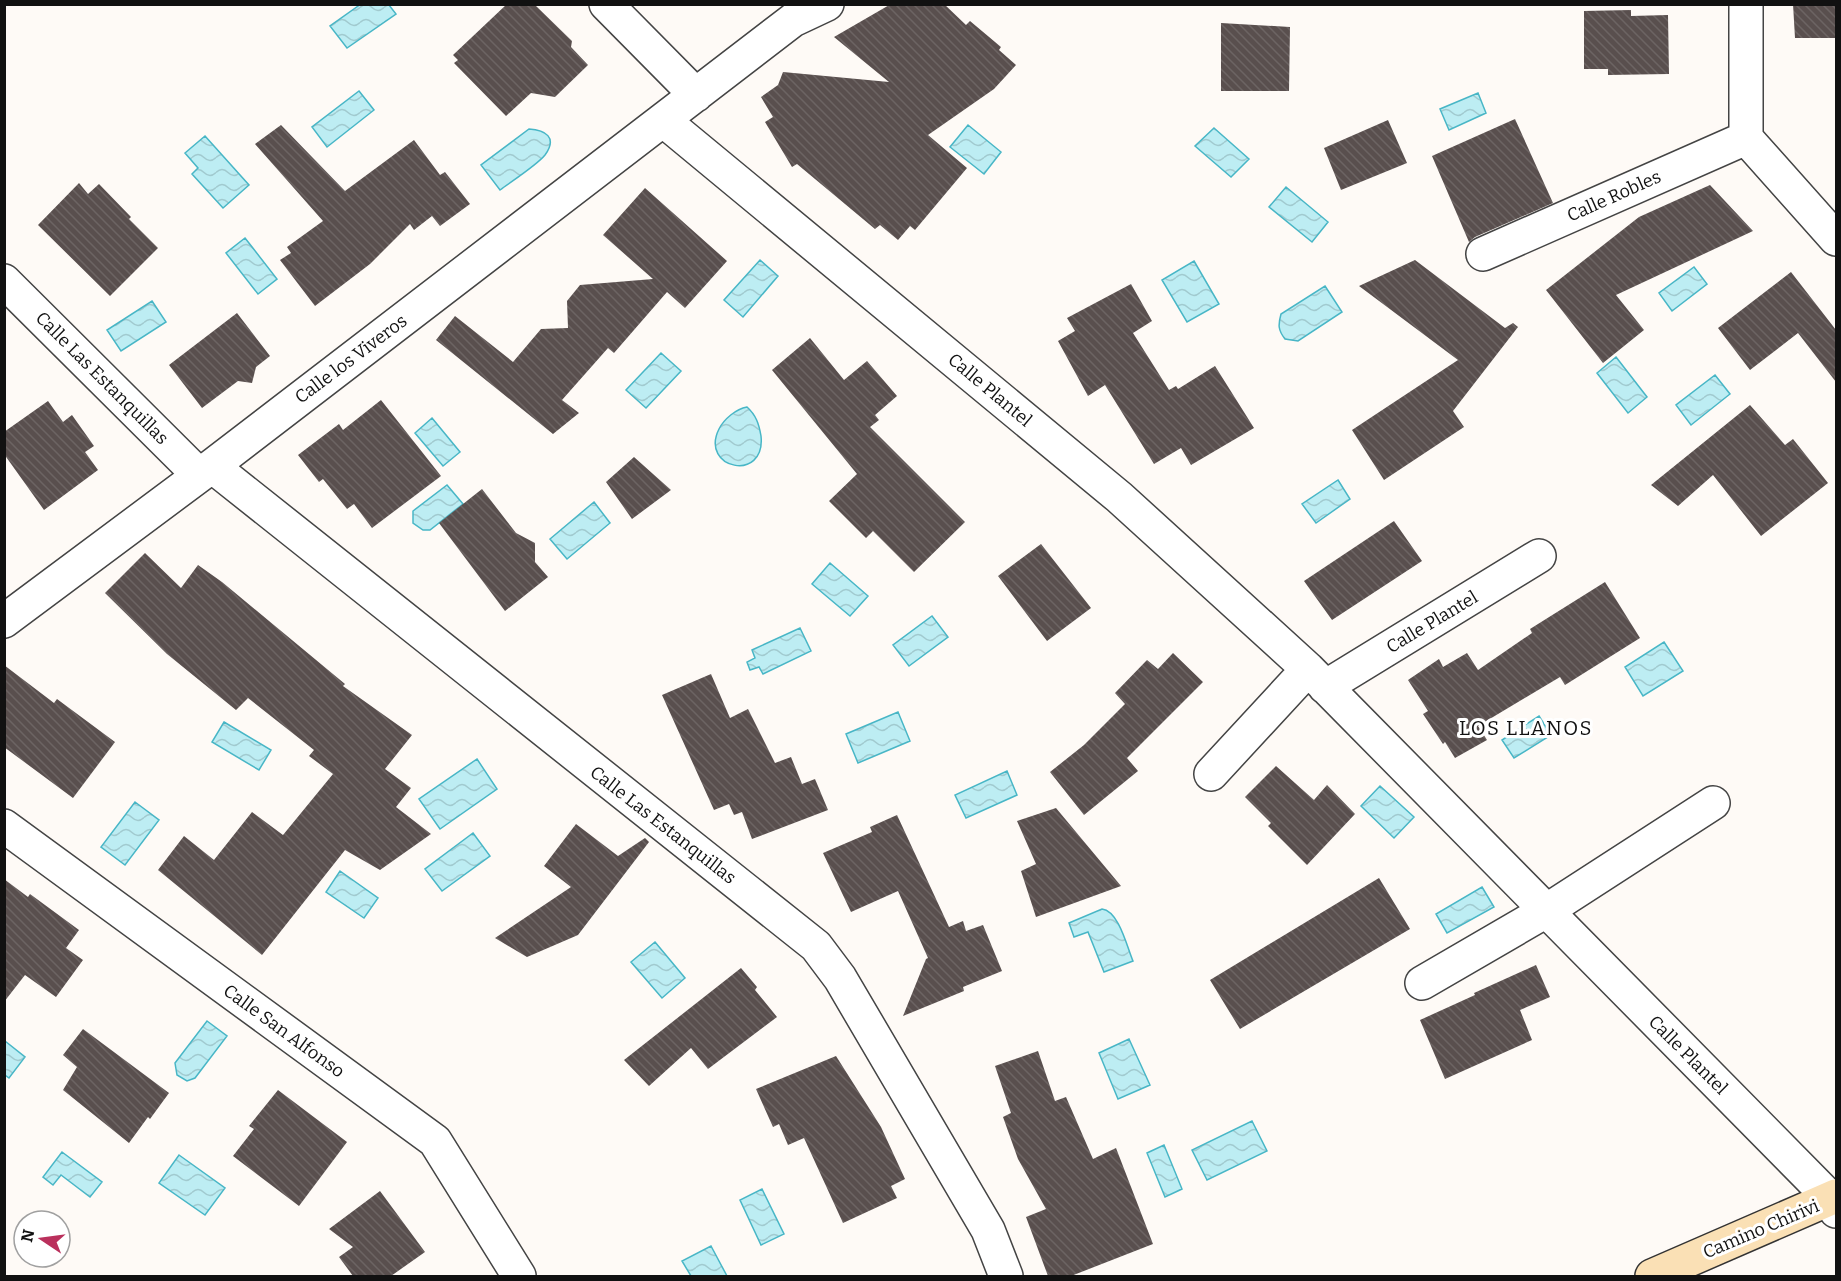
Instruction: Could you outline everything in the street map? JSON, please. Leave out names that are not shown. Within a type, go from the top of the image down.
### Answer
[{"type":"street","points":[[606,4],[696,95]]},
{"type":"street","name":"Calle los Viveros","points":[[4,621],[793,20],[827,4]]},
{"type":"street","points":[[1746,4],[1746,138],[1836,239]]},
{"type":"street","name":"Calle Plantel","points":[[663,120],[1119,497],[1316,678],[1835,1202]]},
{"type":"street","name":"Calle Robles","points":[[1483,254],[1746,138]]},
{"type":"street","name":"Calle Las Estanquillas","points":[[4,281],[205,470],[816,946],[840,978],[988,1230],[1006,1276]]},
{"type":"street","name":"Calle Plantel","points":[[1211,774],[1316,678],[1539,556]]},
{"type":"street","points":[[1422,983],[1546,911],[1713,803]]},
{"type":"street","name":"Calle San Alfonso","points":[[4,826],[435,1141],[519,1276]]},
{"type":"street","name":"Camino Chirivi","points":[[1652,1276],[1835,1202]]},
{"type":"water","points":[[361,4],[389,5],[396,14],[347,48],[330,26]]},
{"type":"water","points":[[359,91],[374,110],[327,147],[312,127]]},
{"type":"water","points":[[1478,93],[1486,113],[1449,130],[1440,109]]},
{"type":"water","points":[[968,125],[1001,152],[984,174],[950,147]]},
{"type":"water","points":[[1214,128],[1249,159],[1231,177],[1195,146]]},
{"type":"water","points":[[529,129],[540,131],[548,136],[549,149],[536,163],[500,190],[481,165]]},
{"type":"water","points":[[205,136],[249,185],[223,208],[192,174],[198,168],[185,153]]},
{"type":"water","points":[[1286,187],[1328,222],[1312,242],[1269,207]]},
{"type":"water","points":[[245,238],[277,279],[258,294],[226,253]]},
{"type":"water","points":[[760,260],[778,276],[743,317],[724,300]]},
{"type":"water","points":[[1194,261],[1219,304],[1187,322],[1162,280]]},
{"type":"water","points":[[1694,267],[1707,284],[1672,311],[1659,293]]},
{"type":"water","points":[[1325,286],[1342,312],[1298,341],[1285,339],[1279,327],[1281,314]]},
{"type":"water","points":[[152,301],[166,322],[121,351],[107,330]]},
{"type":"water","points":[[661,353],[681,371],[646,408],[626,390]]},
{"type":"water","points":[[1616,357],[1647,397],[1628,413],[1597,373]]},
{"type":"water","points":[[1715,375],[1730,394],[1691,425],[1676,405]]},
{"type":"water","points":[[747,407],[755,417],[759,428],[760,451],[754,460],[745,465],[734,465],[725,461],[718,454],[715,443],[719,429],[724,422],[735,412]]},
{"type":"water","points":[[432,418],[460,452],[443,466],[415,433]]},
{"type":"water","points":[[1338,480],[1350,499],[1316,523],[1302,504]]},
{"type":"water","points":[[447,485],[463,504],[430,530],[423,530],[413,523],[413,511]]},
{"type":"water","points":[[594,502],[610,523],[567,559],[550,539]]},
{"type":"water","points":[[830,563],[868,596],[850,616],[812,584]]},
{"type":"water","points":[[932,616],[948,637],[909,666],[893,645]]},
{"type":"water","points":[[800,628],[811,651],[763,674],[759,667],[750,670],[747,662],[755,658],[752,650]]},
{"type":"water","points":[[1664,642],[1683,671],[1643,696],[1625,667]]},
{"type":"water","points":[[898,712],[910,741],[858,763],[846,734]]},
{"type":"water","points":[[1539,716],[1551,735],[1514,758],[1502,740]]},
{"type":"water","points":[[224,722],[271,750],[259,770],[212,742]]},
{"type":"water","points":[[477,759],[497,789],[440,829],[419,799]]},
{"type":"water","points":[[1007,771],[1017,795],[966,818],[955,795]]},
{"type":"water","points":[[1380,786],[1414,817],[1394,838],[1361,806]]},
{"type":"water","points":[[135,802],[159,820],[125,865],[101,847]]},
{"type":"water","points":[[473,833],[490,856],[442,891],[425,869]]},
{"type":"water","points":[[340,871],[378,898],[364,918],[326,892]]},
{"type":"water","points":[[1482,887],[1494,907],[1447,933],[1436,914]]},
{"type":"water","points":[[1102,909],[1108,911],[1118,923],[1133,961],[1104,972],[1088,932],[1074,937],[1069,923]]},
{"type":"water","points":[[655,942],[685,978],[662,998],[631,962]]},
{"type":"water","points":[[207,1021],[227,1036],[195,1078],[187,1081],[177,1075],[175,1063]]},
{"type":"water","points":[[1129,1039],[1150,1085],[1118,1099],[1099,1053]]},
{"type":"water","points":[[5,1041],[25,1057],[9,1078],[5,1075]]},
{"type":"water","points":[[1252,1121],[1267,1151],[1207,1180],[1192,1150]]},
{"type":"water","points":[[1164,1145],[1182,1189],[1165,1197],[1147,1153]]},
{"type":"water","points":[[62,1152],[102,1182],[90,1197],[61,1175],[53,1185],[43,1177]]},
{"type":"water","points":[[179,1155],[225,1188],[205,1215],[159,1183]]},
{"type":"water","points":[[762,1189],[784,1234],[761,1245],[740,1200]]},
{"type":"water","points":[[711,1246],[727,1276],[691,1276],[682,1261]]},
{"type":"building","points":[[507,4],[534,4],[572,41],[571,47],[588,65],[555,97],[531,93],[506,116],[454,63],[458,60],[453,55]]},
{"type":"building","points":[[891,4],[944,4],[966,25],[970,21],[1001,47],[999,50],[1016,65],[994,89],[928,135],[967,168],[915,230],[910,226],[898,240],[880,225],[875,229],[797,164],[792,167],[765,122],[773,117],[761,97],[778,85],[783,72],[889,82],[834,37]]},
{"type":"building","points":[[1793,4],[1836,4],[1836,38],[1795,38]]},
{"type":"building","points":[[1631,10],[1631,16],[1668,15],[1669,74],[1608,75],[1608,69],[1584,69],[1584,11]]},
{"type":"building","points":[[1221,23],[1290,27],[1289,91],[1221,91]]},
{"type":"building","points":[[1515,119],[1553,203],[1475,237],[1469,242],[1432,156]]},
{"type":"building","points":[[1388,120],[1407,163],[1341,190],[1324,148]]},
{"type":"building","points":[[281,125],[345,191],[414,140],[440,175],[445,172],[470,204],[440,226],[432,216],[414,230],[410,224],[370,264],[315,306],[280,260],[291,253],[287,247],[323,221],[255,144]]},
{"type":"building","points":[[79,183],[88,194],[99,184],[158,248],[110,296],[38,225]]},
{"type":"building","points":[[1710,185],[1753,231],[1616,295],[1644,330],[1603,363],[1546,290],[1639,217]]},
{"type":"building","points":[[645,188],[727,261],[685,308],[667,292],[614,353],[608,348],[562,400],[579,413],[553,434],[436,340],[455,316],[513,362],[541,329],[568,328],[567,301],[580,285],[653,279],[603,235]]},
{"type":"building","points":[[1415,260],[1505,328],[1513,323],[1518,327],[1453,411],[1464,427],[1384,480],[1352,430],[1458,360],[1359,286]]},
{"type":"building","points":[[1791,272],[1836,330],[1836,382],[1798,333],[1750,370],[1718,328]]},
{"type":"building","points":[[1131,284],[1152,321],[1133,333],[1169,390],[1176,386],[1178,389],[1215,366],[1254,428],[1191,465],[1181,448],[1154,464],[1105,385],[1088,396],[1058,341],[1075,331],[1067,318]]},
{"type":"building","points":[[237,313],[270,356],[256,367],[252,383],[238,381],[202,408],[169,365]]},
{"type":"building","points":[[810,338],[844,380],[867,361],[897,396],[875,415],[879,420],[870,427],[965,522],[914,572],[873,531],[866,538],[829,501],[857,474],[772,370]]},
{"type":"building","points":[[381,400],[441,476],[372,528],[354,504],[347,509],[323,479],[319,482],[298,455],[339,424],[343,430]]},
{"type":"building","points":[[48,401],[63,422],[72,415],[94,446],[85,452],[98,470],[44,510],[4,454],[4,432]]},
{"type":"building","points":[[1750,405],[1785,445],[1793,439],[1828,483],[1761,536],[1713,475],[1678,506],[1651,485]]},
{"type":"building","points":[[634,457],[671,490],[632,519],[606,482]]},
{"type":"building","points":[[482,489],[516,533],[535,543],[535,562],[548,577],[505,611],[439,523]]},
{"type":"building","points":[[1394,521],[1422,561],[1332,620],[1304,581]]},
{"type":"building","points":[[1041,544],[1091,608],[1047,641],[998,576]]},
{"type":"building","points":[[145,553],[181,588],[198,565],[222,582],[345,684],[343,686],[412,735],[385,769],[411,788],[396,807],[431,834],[380,870],[345,850],[262,955],[158,870],[184,836],[214,860],[252,812],[283,835],[333,774],[309,756],[314,750],[248,698],[236,710],[167,654],[105,593]]},
{"type":"building","points":[[1605,582],[1640,638],[1565,685],[1560,677],[1478,726],[1487,740],[1455,758],[1423,714],[1428,711],[1408,680],[1439,659],[1443,667],[1467,653],[1478,670],[1532,633],[1530,629]]},
{"type":"building","points":[[1173,653],[1203,682],[1127,758],[1138,771],[1084,815],[1050,772],[1084,745],[1125,704],[1115,693],[1147,660],[1158,669]]},
{"type":"building","points":[[4,665],[54,703],[57,699],[115,742],[73,798],[4,747]]},
{"type":"building","points":[[711,674],[730,718],[748,709],[775,763],[791,757],[802,784],[815,779],[828,810],[752,839],[742,812],[734,815],[729,804],[714,810],[662,695]]},
{"type":"building","points":[[1276,766],[1314,800],[1327,785],[1355,814],[1307,865],[1268,826],[1271,823],[1245,797]]},
{"type":"building","points":[[1056,808],[1121,886],[1036,917],[1021,871],[1036,864],[1017,821]]},
{"type":"building","points":[[897,815],[949,927],[963,921],[966,931],[983,925],[1002,971],[963,987],[964,991],[903,1016],[928,958],[898,891],[851,912],[823,853],[872,832],[870,827]]},
{"type":"building","points":[[576,824],[618,856],[645,838],[649,842],[578,935],[527,957],[495,938],[571,887],[544,866]]},
{"type":"building","points":[[1379,878],[1410,929],[1240,1029],[1210,980]]},
{"type":"building","points":[[4,879],[28,897],[30,894],[79,930],[66,948],[83,960],[56,997],[25,975],[4,1002]]},
{"type":"building","points":[[1536,965],[1550,997],[1520,1010],[1532,1040],[1445,1079],[1420,1020]]},
{"type":"building","points":[[741,968],[777,1017],[708,1069],[691,1048],[649,1086],[624,1060]]},
{"type":"building","points":[[83,1029],[169,1093],[129,1143],[63,1090],[77,1067],[63,1055]]},
{"type":"building","points":[[1038,1051],[1055,1101],[1066,1097],[1093,1159],[1116,1148],[1153,1244],[1071,1276],[1048,1276],[1026,1217],[1046,1209],[1018,1159],[1003,1117],[1011,1113],[995,1066]]},
{"type":"building","points":[[836,1056],[881,1127],[905,1179],[891,1186],[897,1198],[843,1223],[804,1138],[788,1145],[779,1124],[773,1127],[756,1089]]},
{"type":"building","points":[[278,1090],[347,1142],[299,1206],[233,1156],[254,1129],[249,1126]]},
{"type":"building","points":[[380,1191],[425,1252],[391,1276],[353,1276],[339,1257],[353,1247],[329,1229]]},
{"type":"district","name":"LOS LLANOS","points":[[1526,728]]}]
